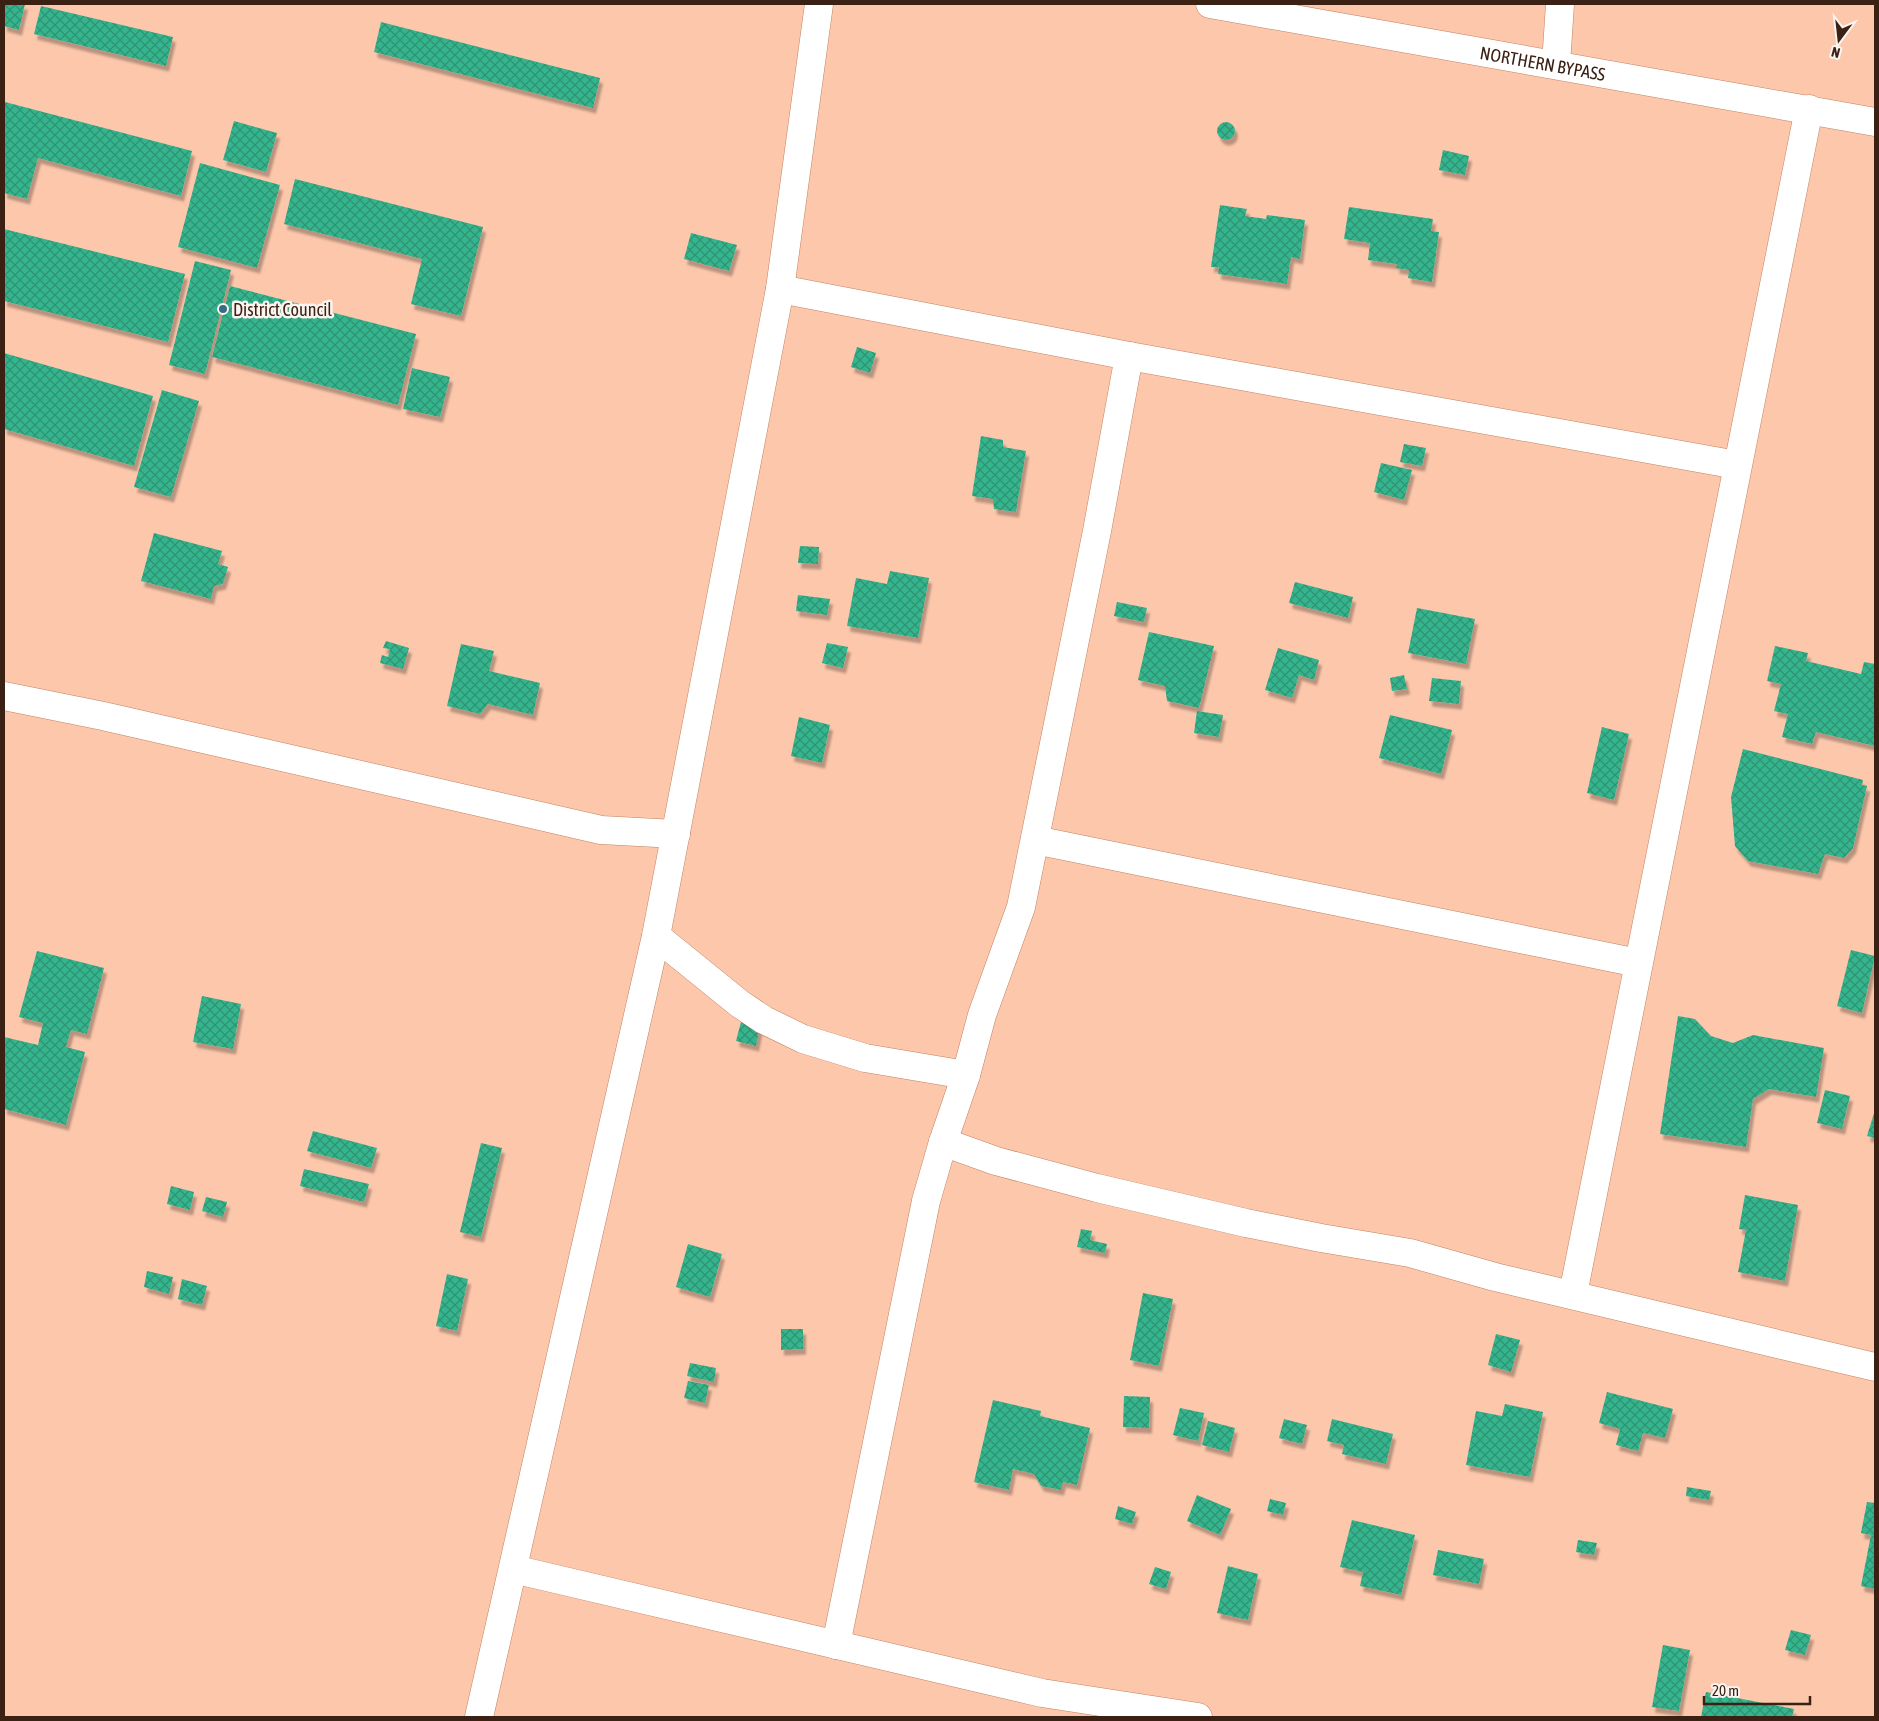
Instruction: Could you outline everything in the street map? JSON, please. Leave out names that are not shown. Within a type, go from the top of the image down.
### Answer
[{"type":"street","points":[[479,1717],[656,936],[780,289],[819,4]]},
{"type":"street","name":"NORTHERN BYPASS","points":[[1210,4],[1875,122]]},
{"type":"street","points":[[1556,64],[1560,4]]},
{"type":"street","points":[[1573,1294],[1809,109]]},
{"type":"street","points":[[780,289],[1129,356],[1737,465]]},
{"type":"street","points":[[836,1646],[926,1201],[943,1142],[966,1075],[982,1015],[1021,907],[1097,531],[1129,356]]},
{"type":"street","points":[[4,696],[112,718],[601,830],[676,834]]},
{"type":"street","points":[[1035,840],[1638,963]]},
{"type":"street","points":[[656,936],[740,1004],[764,1020],[803,1039],[865,1058],[966,1075]]},
{"type":"street","points":[[943,1142],[996,1161],[1106,1190],[1246,1223],[1410,1253],[1495,1276],[1875,1367]]},
{"type":"street","points":[[513,1569],[1042,1693],[1198,1717]]},
{"type":"building","points":[[4,4],[25,4],[19,30],[4,26]]},
{"type":"building","points":[[41,6],[173,37],[166,66],[34,34]]},
{"type":"building","points":[[381,22],[600,78],[593,108],[374,52]]},
{"type":"building","points":[[5,102],[192,151],[181,196],[38,158],[27,199],[4,193]]},
{"type":"building","points":[[234,121],[277,133],[266,172],[223,160]]},
{"type":"building","points":[[1222,122],[1230,122],[1235,127],[1233,138],[1222,140],[1217,135],[1217,127]]},
{"type":"building","points":[[1443,150],[1469,156],[1465,175],[1439,170]]},
{"type":"building","points":[[200,163],[280,185],[257,268],[178,247]]},
{"type":"building","points":[[295,179],[483,227],[461,316],[411,304],[422,259],[284,224]]},
{"type":"building","points":[[1220,205],[1247,209],[1245,216],[1266,219],[1267,215],[1305,220],[1300,259],[1291,257],[1287,284],[1218,274],[1219,267],[1211,267]]},
{"type":"building","points":[[1349,207],[1433,219],[1431,231],[1439,232],[1432,282],[1408,278],[1409,270],[1396,268],[1397,264],[1368,260],[1370,243],[1344,239]]},
{"type":"building","points":[[4,229],[185,274],[168,342],[4,301]]},
{"type":"building","points":[[691,233],[737,245],[729,271],[684,259]]},
{"type":"building","points":[[195,261],[231,270],[205,374],[169,365]]},
{"type":"building","points":[[230,286],[416,334],[398,405],[212,357]]},
{"type":"building","points":[[857,347],[876,353],[870,373],[851,367]]},
{"type":"building","points":[[4,353],[153,396],[134,466],[4,429]]},
{"type":"building","points":[[412,368],[450,377],[440,417],[403,409]]},
{"type":"building","points":[[162,390],[199,401],[171,497],[134,487]]},
{"type":"building","points":[[981,436],[1003,440],[1003,447],[1026,451],[1016,512],[994,509],[993,499],[972,496]]},
{"type":"building","points":[[1404,444],[1426,448],[1422,466],[1400,462]]},
{"type":"building","points":[[1381,463],[1412,470],[1404,500],[1374,492]]},
{"type":"building","points":[[154,533],[222,551],[218,564],[228,567],[223,584],[214,586],[211,599],[141,581]]},
{"type":"building","points":[[800,546],[819,547],[818,564],[798,563]]},
{"type":"building","points":[[890,571],[929,578],[918,638],[847,626],[856,578],[887,584]]},
{"type":"building","points":[[1295,582],[1353,597],[1348,618],[1289,603]]},
{"type":"building","points":[[798,595],[830,599],[827,615],[796,611]]},
{"type":"building","points":[[1117,602],[1147,608],[1144,622],[1114,616]]},
{"type":"building","points":[[1417,608],[1475,619],[1466,664],[1408,653]]},
{"type":"building","points":[[1149,632],[1214,646],[1199,708],[1167,701],[1165,686],[1138,680]]},
{"type":"building","points":[[386,641],[409,648],[403,669],[380,663],[382,655],[388,657],[390,649],[383,648]]},
{"type":"building","points":[[827,643],[848,647],[843,668],[822,663]]},
{"type":"building","points":[[461,644],[494,651],[489,671],[540,683],[533,715],[488,704],[480,714],[447,706]]},
{"type":"building","points":[[1775,646],[1808,653],[1806,661],[1861,674],[1864,662],[1875,664],[1875,746],[1816,732],[1812,744],[1782,737],[1788,714],[1774,711],[1781,684],[1767,681]]},
{"type":"building","points":[[1278,648],[1319,660],[1314,680],[1299,675],[1292,698],[1265,690]]},
{"type":"building","points":[[1404,675],[1407,689],[1392,691],[1390,678]]},
{"type":"building","points":[[1432,678],[1461,681],[1459,704],[1429,701]]},
{"type":"building","points":[[1197,711],[1223,715],[1219,737],[1194,733]]},
{"type":"building","points":[[1390,715],[1452,730],[1441,774],[1379,758]]},
{"type":"building","points":[[799,717],[830,725],[822,763],[791,756]]},
{"type":"building","points":[[1602,727],[1629,734],[1614,800],[1587,793]]},
{"type":"building","points":[[1743,749],[1863,780],[1862,785],[1867,786],[1853,848],[1844,858],[1825,854],[1818,874],[1748,861],[1735,846],[1731,797]]},
{"type":"building","points":[[1851,950],[1875,956],[1862,1013],[1837,1006]]},
{"type":"building","points":[[37,951],[104,968],[87,1034],[71,1030],[66,1047],[85,1052],[66,1125],[4,1109],[4,1037],[38,1045],[43,1023],[19,1017]]},
{"type":"building","points":[[202,996],[241,1004],[233,1049],[193,1042]]},
{"type":"building","points":[[1678,1016],[1695,1019],[1711,1036],[1733,1043],[1753,1035],[1824,1048],[1816,1097],[1769,1089],[1753,1099],[1746,1147],[1660,1134]]},
{"type":"building","points":[[741,1022],[760,1026],[756,1046],[736,1041]]},
{"type":"building","points":[[1825,1090],[1850,1096],[1842,1129],[1817,1123]]},
{"type":"building","points":[[1875,1110],[1875,1138],[1867,1136]]},
{"type":"building","points":[[313,1131],[377,1148],[371,1168],[307,1151]]},
{"type":"building","points":[[481,1143],[502,1148],[481,1237],[460,1232]]},
{"type":"building","points":[[304,1169],[369,1184],[364,1202],[300,1186]]},
{"type":"building","points":[[171,1186],[194,1192],[190,1210],[167,1204]]},
{"type":"building","points":[[1745,1195],[1798,1205],[1785,1281],[1738,1272],[1746,1230],[1739,1229]]},
{"type":"building","points":[[206,1197],[227,1202],[223,1217],[202,1211]]},
{"type":"building","points":[[1081,1229],[1092,1231],[1090,1240],[1107,1244],[1105,1253],[1077,1247]]},
{"type":"building","points":[[688,1244],[722,1254],[710,1297],[676,1287]]},
{"type":"building","points":[[147,1271],[173,1277],[169,1294],[144,1287]]},
{"type":"building","points":[[447,1274],[468,1279],[457,1331],[436,1326]]},
{"type":"building","points":[[182,1279],[207,1286],[202,1305],[178,1299]]},
{"type":"building","points":[[1143,1293],[1173,1299],[1159,1366],[1130,1360]]},
{"type":"building","points":[[781,1329],[803,1329],[803,1349],[781,1350]]},
{"type":"building","points":[[1496,1334],[1520,1340],[1511,1372],[1488,1365]]},
{"type":"building","points":[[690,1363],[716,1368],[714,1382],[687,1376]]},
{"type":"building","points":[[688,1381],[709,1385],[705,1403],[684,1398]]},
{"type":"building","points":[[1607,1392],[1673,1409],[1665,1438],[1643,1433],[1638,1451],[1616,1445],[1620,1429],[1599,1423]]},
{"type":"building","points":[[1124,1396],[1150,1397],[1149,1428],[1123,1427]]},
{"type":"building","points":[[993,1400],[1041,1411],[1040,1416],[1090,1428],[1077,1485],[1063,1482],[1061,1490],[1041,1486],[1034,1474],[1013,1469],[1009,1490],[974,1482]]},
{"type":"building","points":[[1505,1404],[1543,1412],[1530,1477],[1466,1465],[1476,1411],[1502,1416]]},
{"type":"building","points":[[1180,1408],[1204,1413],[1198,1441],[1173,1435]]},
{"type":"building","points":[[1284,1419],[1307,1425],[1302,1444],[1279,1438]]},
{"type":"building","points":[[1332,1419],[1393,1434],[1386,1464],[1342,1454],[1344,1445],[1327,1441]]},
{"type":"building","points":[[1208,1421],[1235,1428],[1229,1452],[1202,1445]]},
{"type":"building","points":[[1687,1487],[1711,1491],[1709,1500],[1686,1496]]},
{"type":"building","points":[[1197,1495],[1231,1509],[1220,1535],[1187,1521]]},
{"type":"building","points":[[1270,1499],[1286,1503],[1283,1515],[1267,1511]]},
{"type":"building","points":[[1867,1502],[1875,1503],[1875,1589],[1861,1586],[1871,1535],[1861,1533]]},
{"type":"building","points":[[1118,1506],[1136,1512],[1132,1524],[1115,1519]]},
{"type":"building","points":[[1352,1520],[1415,1535],[1401,1595],[1360,1586],[1363,1572],[1340,1567]]},
{"type":"building","points":[[1578,1540],[1597,1543],[1594,1555],[1576,1552]]},
{"type":"building","points":[[1438,1550],[1484,1559],[1479,1584],[1433,1575]]},
{"type":"building","points":[[1228,1566],[1258,1574],[1248,1620],[1217,1613]]},
{"type":"building","points":[[1155,1567],[1171,1572],[1166,1589],[1149,1584]]},
{"type":"building","points":[[1791,1630],[1811,1635],[1805,1655],[1785,1650]]},
{"type":"building","points":[[1663,1645],[1690,1650],[1679,1711],[1652,1707]]},
{"type":"building","points":[[1706,1692],[1794,1709],[1792,1717],[1701,1717]]},
{"type":"place","name":"District Council","points":[[223,309]]}]
